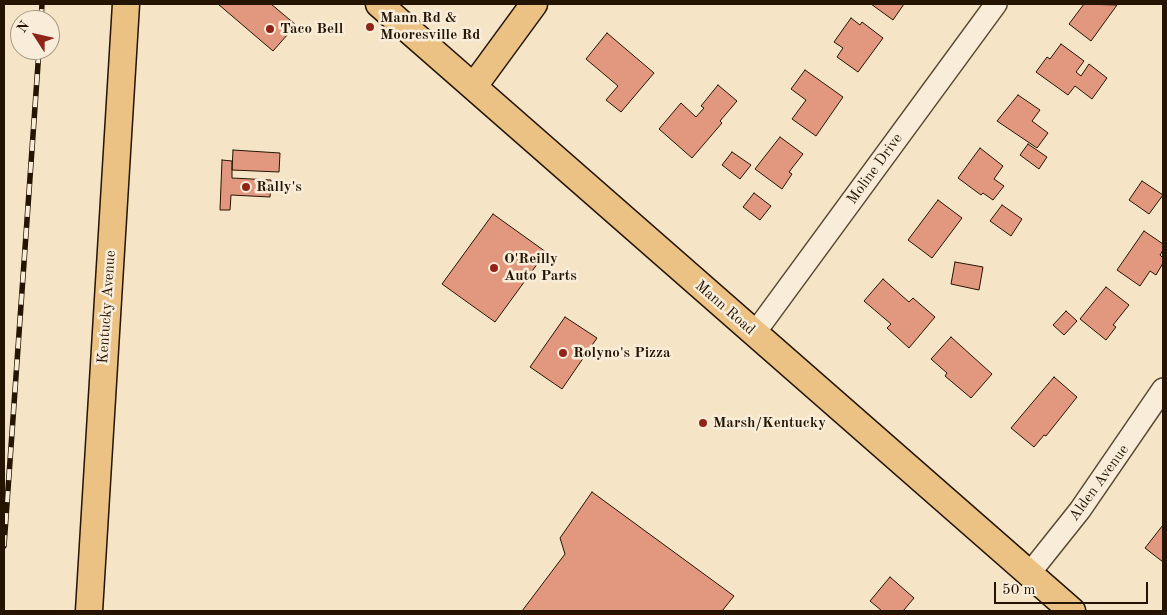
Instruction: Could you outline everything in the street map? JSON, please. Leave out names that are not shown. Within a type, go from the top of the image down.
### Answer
[{"type":"main road","name":"Kentucky Avenue","points":[[90,611],[126,4]]},
{"type":"main road","name":"Mann Road","points":[[379,4],[1072,611]]},
{"type":"main road","points":[[474,86],[534,4]]},
{"type":"street","name":"Moline Drive","points":[[754,334],[996,4]]},
{"type":"street","name":"Alden Avenue","points":[[1029,574],[1080,510],[1163,389]]},
{"type":"building","name":"Taco Bell","points":[[218,4],[271,4],[296,25],[273,51]]},
{"type":"building","points":[[871,4],[904,4],[893,20]]},
{"type":"building","points":[[1084,4],[1117,5],[1091,41],[1069,24]]},
{"type":"building","points":[[851,18],[860,25],[862,22],[883,38],[858,72],[837,57],[843,48],[834,42]]},
{"type":"building","points":[[607,33],[654,73],[621,112],[606,100],[618,86],[586,59]]},
{"type":"building","points":[[1061,44],[1084,61],[1076,72],[1081,76],[1089,64],[1107,78],[1092,99],[1075,86],[1068,95],[1036,72],[1047,57],[1050,59]]},
{"type":"building","points":[[805,70],[843,97],[816,136],[792,119],[806,100],[791,89]]},
{"type":"building","points":[[718,85],[737,101],[720,121],[722,123],[692,158],[659,129],[681,103],[696,117],[704,108],[701,106]]},
{"type":"building","points":[[1018,95],[1040,110],[1032,121],[1048,133],[1037,148],[997,121]]},
{"type":"building","points":[[780,137],[803,154],[789,172],[792,174],[782,189],[755,169]]},
{"type":"building","points":[[1028,144],[1047,157],[1039,169],[1020,155]]},
{"type":"building","points":[[980,148],[1003,166],[994,179],[1004,186],[993,200],[983,193],[981,195],[958,178]]},
{"type":"building","points":[[233,150],[280,153],[279,172],[232,170]]},
{"type":"building","points":[[732,152],[751,165],[740,179],[722,165]]},
{"type":"building","name":"Rally's","points":[[222,160],[232,161],[232,178],[271,180],[270,197],[231,195],[230,210],[220,210]]},
{"type":"building","points":[[1142,181],[1163,195],[1149,214],[1129,200]]},
{"type":"building","points":[[754,193],[771,206],[760,220],[743,207]]},
{"type":"building","points":[[938,200],[962,218],[932,258],[908,240]]},
{"type":"building","points":[[1002,205],[1022,219],[1011,236],[990,221]]},
{"type":"building","name":"O'Reilly Auto Parts","points":[[493,214],[546,252],[495,322],[442,284]]},
{"type":"building","points":[[1144,231],[1163,244],[1163,250],[1160,255],[1163,258],[1163,263],[1156,275],[1150,271],[1140,286],[1117,270]]},
{"type":"building","points":[[955,262],[983,267],[979,290],[951,284]]},
{"type":"building","points":[[883,279],[909,302],[913,298],[935,317],[909,348],[887,328],[891,324],[864,301]]},
{"type":"building","points":[[1106,287],[1129,305],[1113,325],[1116,327],[1106,340],[1080,319]]},
{"type":"building","points":[[1066,311],[1077,321],[1064,335],[1053,325]]},
{"type":"building","name":"Rolyno's Pizza","points":[[565,317],[597,338],[562,389],[530,367]]},
{"type":"building","points":[[951,337],[992,374],[971,398],[945,376],[947,373],[931,359]]},
{"type":"building","points":[[1054,377],[1077,397],[1046,436],[1044,435],[1034,447],[1011,428]]},
{"type":"building","points":[[592,492],[734,596],[722,611],[522,611],[565,554],[560,538]]},
{"type":"building","points":[[1163,525],[1163,562],[1145,548]]},
{"type":"building","points":[[890,577],[914,598],[903,611],[882,611],[870,601]]},
{"type":"railway","points":[[42,4],[42,10]]},
{"type":"railway","points":[[4,546],[38,60]]},
{"type":"place","name":"Mann Rd & Mooresville Rd","points":[[370,27]]},
{"type":"place","name":"Taco Bell","points":[[270,29]]},
{"type":"place","name":"Rally's","points":[[246,187]]},
{"type":"place","name":"O'Reilly Auto Parts","points":[[494,268]]},
{"type":"place","name":"Rolyno's Pizza","points":[[563,353]]},
{"type":"place","name":"Marsh/Kentucky","points":[[703,423]]}]
